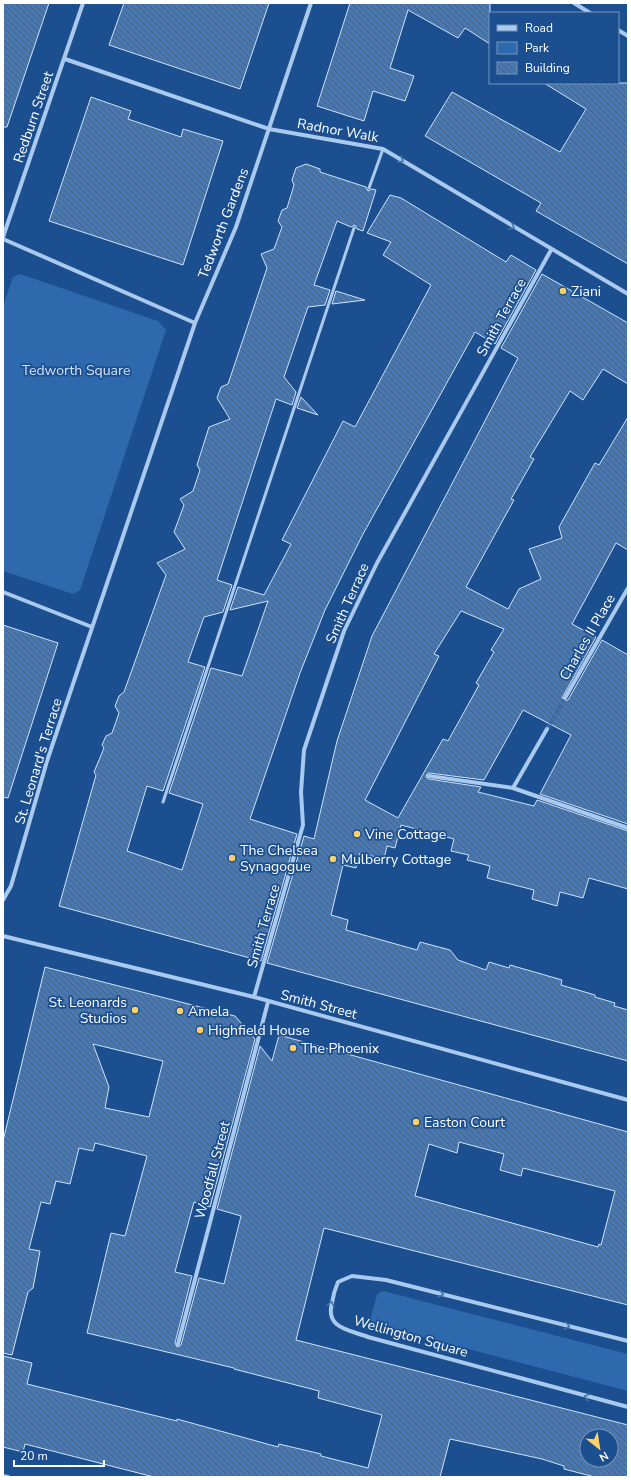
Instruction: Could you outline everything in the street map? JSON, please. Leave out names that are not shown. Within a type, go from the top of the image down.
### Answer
[{"type":"street","name":"Redburn Street","points":[[3,238],[65,60],[83,3]]},
{"type":"street","name":"Tedworth Gardens","points":[[195,323],[236,227],[311,3]]},
{"type":"street","points":[[574,3],[588,12]]},
{"type":"street","points":[[619,31],[628,36]]},
{"type":"street","name":"Radnor Walk","points":[[65,60],[268,129],[383,149],[551,250],[628,294]]},
{"type":"street","points":[[3,238],[195,323],[92,627],[3,592]]},
{"type":"street","name":"Smith Terrace","points":[[254,997],[303,825],[301,792],[304,750],[344,631],[377,563],[551,250]]},
{"type":"street","name":"Charles II Place","points":[[565,698],[628,588]]},
{"type":"street","name":"St. Leonard's Terrace","points":[[3,900],[11,886],[47,761],[92,627]]},
{"type":"street","points":[[513,788],[547,729]]},
{"type":"street","points":[[429,776],[513,788],[628,828]]},
{"type":"street","name":"Smith Street","points":[[3,936],[254,997],[628,1100]]},
{"type":"street","name":"Woodfall Street","points":[[178,1344],[268,1002]]},
{"type":"street","name":"Wellington Square","points":[[628,1341],[386,1280],[352,1276],[338,1282],[329,1312],[330,1318],[341,1327],[368,1337],[628,1407]]},
{"type":"street","points":[[3,1476],[8,1477]]},
{"type":"lane","points":[[369,188],[383,149]]},
{"type":"lane","points":[[163,802],[354,228]]},
{"type":"green space","name":"Tedworth Square","points":[[20,274],[158,321],[166,330],[80,590],[73,594],[3,571],[3,306],[13,277]]},
{"type":"green space","points":[[383,1291],[628,1354],[628,1391],[373,1324],[370,1321],[377,1294]]},
{"type":"building","points":[[3,3],[49,3],[7,127],[3,127]]},
{"type":"building","points":[[124,3],[269,3],[240,89],[109,45]]},
{"type":"building","points":[[350,3],[490,3],[489,43],[465,28],[458,38],[408,10],[390,68],[414,76],[405,101],[373,91],[364,121],[317,106]]},
{"type":"building","points":[[628,83],[628,264],[536,211],[541,203],[425,136],[452,92],[560,152],[586,109],[546,84]]},
{"type":"building","points":[[91,97],[131,111],[128,119],[181,137],[183,129],[223,141],[183,265],[49,221]]},
{"type":"building","points":[[306,164],[320,169],[320,172],[366,187],[368,191],[372,189],[376,190],[363,231],[357,229],[355,225],[351,227],[337,221],[314,285],[330,290],[325,305],[308,307],[284,377],[296,392],[292,405],[276,399],[217,580],[232,585],[223,612],[204,617],[188,662],[205,667],[163,791],[147,786],[127,851],[182,870],[203,804],[169,793],[211,668],[242,676],[268,601],[230,610],[238,587],[264,595],[291,544],[282,540],[343,421],[355,427],[431,285],[383,255],[391,242],[367,233],[390,195],[401,198],[506,262],[511,255],[536,270],[495,344],[475,332],[362,536],[325,610],[300,673],[250,819],[297,834],[261,961],[59,906],[96,775],[94,772],[104,748],[102,745],[106,736],[112,733],[119,713],[115,706],[119,696],[124,692],[166,575],[157,563],[185,549],[174,532],[184,505],[180,499],[193,491],[200,470],[197,465],[209,427],[230,419],[217,398],[221,387],[228,384],[267,268],[261,254],[274,249],[282,227],[278,221],[282,210],[287,208],[294,185],[292,180],[296,168]]},
{"type":"building","points":[[542,274],[628,323],[628,384],[603,369],[583,400],[570,391],[530,457],[534,459],[511,499],[514,500],[466,587],[508,609],[519,589],[541,579],[529,549],[562,538],[559,527],[595,463],[599,465],[628,417],[628,550],[616,543],[572,624],[596,637],[562,698],[564,701],[568,700],[602,640],[628,655],[628,824],[540,794],[571,735],[523,710],[484,780],[429,773],[426,777],[429,779],[481,787],[478,792],[534,806],[537,800],[628,831],[628,889],[589,878],[583,898],[560,892],[557,906],[532,899],[534,890],[487,878],[490,866],[467,860],[469,855],[451,851],[454,839],[401,825],[395,848],[387,846],[384,859],[360,853],[356,868],[343,865],[331,915],[348,920],[346,930],[417,950],[420,942],[450,950],[458,960],[486,970],[489,962],[509,968],[510,965],[562,980],[561,985],[595,995],[595,997],[615,1003],[614,1006],[628,1010],[628,1061],[267,963],[304,836],[314,839],[337,741],[372,636],[518,358],[501,348]],"holes":[[[461,611],[504,629],[491,650],[494,652],[476,683],[479,685],[448,741],[443,739],[398,818],[365,800],[439,656],[434,654]]]},
{"type":"building","points":[[336,291],[365,300],[332,304]]},
{"type":"building","points":[[301,397],[318,415],[297,408]]},
{"type":"building","points":[[3,625],[58,643],[8,798],[3,797]]},
{"type":"building","points":[[45,967],[235,1016],[255,1039],[210,1207],[194,1202],[176,1268],[175,1272],[192,1276],[175,1343],[177,1347],[181,1345],[199,1278],[224,1284],[241,1216],[217,1209],[260,1046],[272,1061],[279,1035],[628,1132],[628,1305],[324,1228],[296,1340],[628,1425],[628,1477],[595,1477],[564,1469],[564,1466],[542,1459],[450,1439],[440,1477],[154,1477],[25,1444],[23,1452],[3,1447],[3,1356],[32,1363],[27,1384],[177,1421],[177,1419],[278,1447],[279,1444],[321,1454],[321,1456],[368,1468],[382,1415],[318,1398],[319,1391],[234,1368],[87,1333],[111,1233],[125,1236],[147,1156],[95,1143],[93,1151],[79,1148],[70,1184],[56,1181],[50,1204],[41,1202],[29,1249],[40,1251],[33,1288],[28,1292],[12,1355],[3,1353],[3,1141]],"holes":[[[93,1044],[163,1061],[149,1117],[105,1108],[109,1087]],[[459,1142],[504,1154],[500,1170],[521,1176],[523,1168],[615,1191],[601,1245],[599,1244],[598,1247],[415,1196],[429,1144],[457,1153]]]},
{"type":"tunnel","points":[[547,729],[565,698]]},
{"type":"place","name":"Ziani","points":[[563,291]]},
{"type":"place","name":"Vine Cottage","points":[[357,834]]},
{"type":"place","name":"The Chelsea Synagogue","points":[[232,858]]},
{"type":"place","name":"Mulberry Cottage","points":[[333,859]]},
{"type":"place","name":"St. Leonards Studios","points":[[135,1010]]},
{"type":"place","name":"Amela","points":[[180,1011]]},
{"type":"place","name":"Highfield House","points":[[200,1030]]},
{"type":"place","name":"The Phoenix","points":[[293,1048]]},
{"type":"place","name":"Easton Court","points":[[416,1122]]}]
